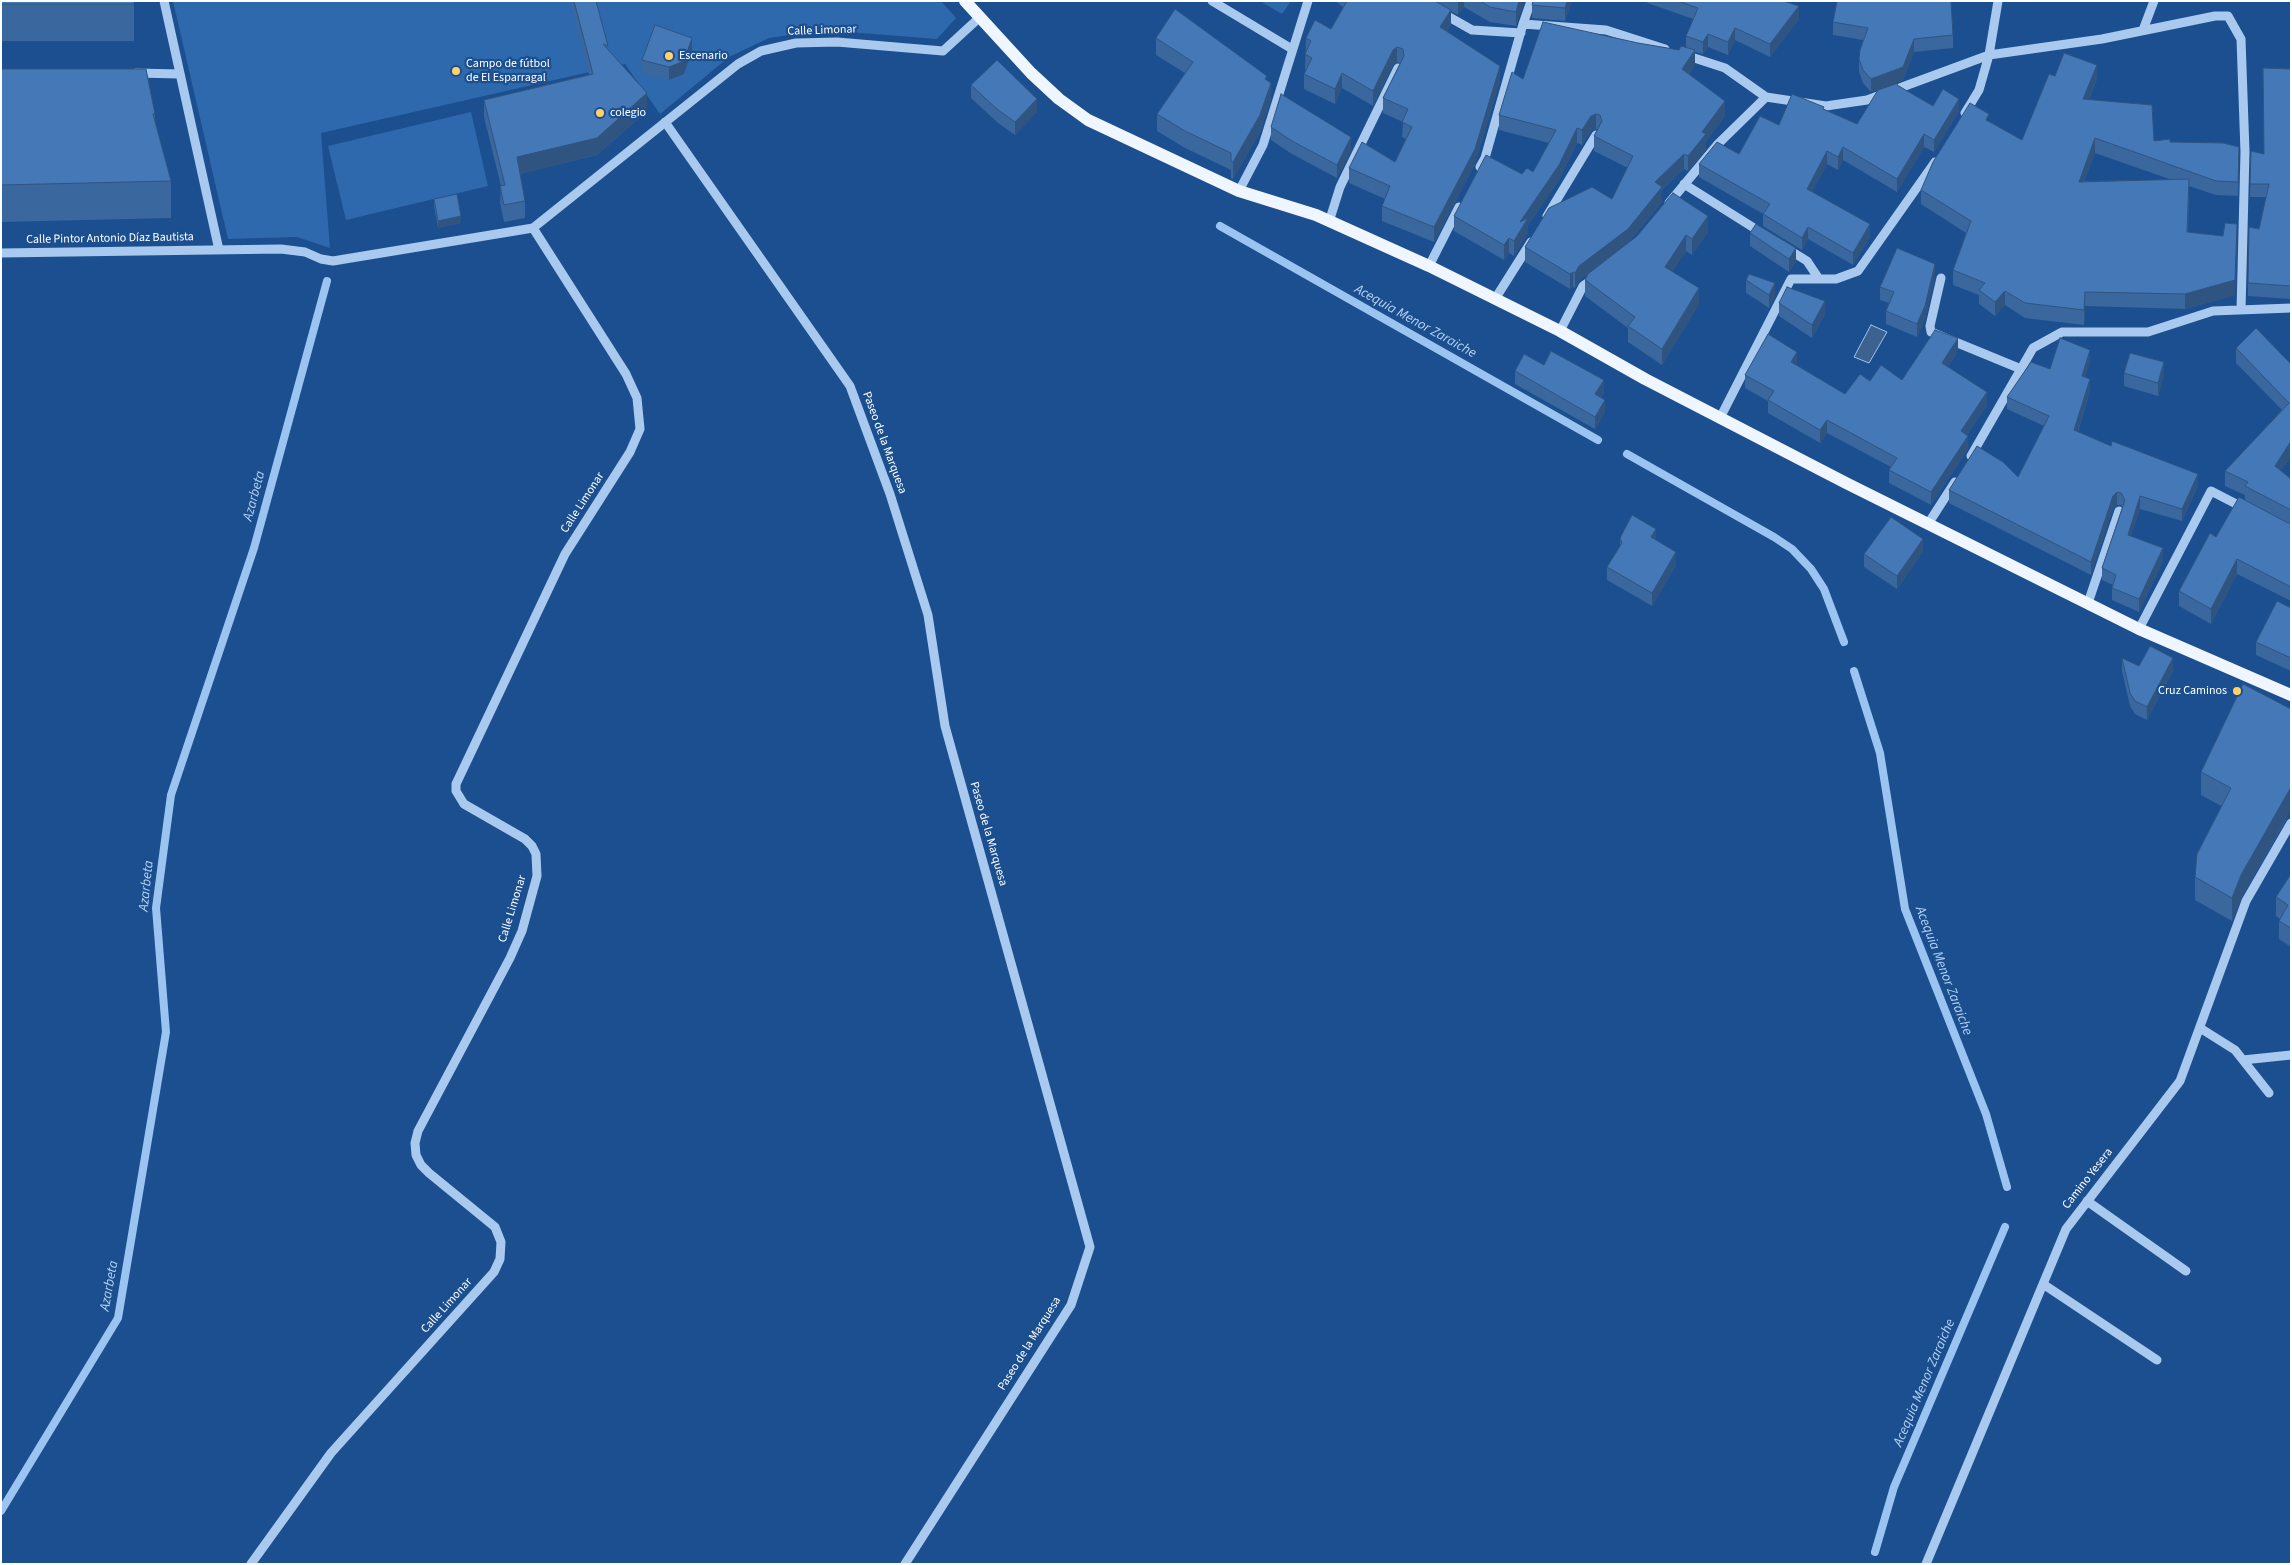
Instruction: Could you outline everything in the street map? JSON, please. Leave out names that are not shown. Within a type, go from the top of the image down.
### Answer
[{"type":"main road","points":[[970,3],[980,17],[1032,73],[1059,99],[1088,120],[1239,191],[1330,222],[1429,266],[1560,330],[1645,379],[1720,418],[2088,604],[2139,629],[2291,695]]},
{"type":"street","points":[[164,1],[218,250]]},
{"type":"street","points":[[1212,1],[1292,49]]},
{"type":"street","points":[[1239,191],[1264,144],[1308,1]]},
{"type":"street","points":[[1421,1],[1472,30],[1606,30],[1725,68],[1766,97],[1826,106],[1867,100],[1989,55],[2102,39],[2215,16],[2228,16],[2242,38],[2245,152],[2241,310]]},
{"type":"street","points":[[1476,175],[1485,158],[1531,1]]},
{"type":"street","points":[[1959,124],[1978,90],[1989,55],[1998,1]]},
{"type":"street","points":[[2143,30],[2154,1]]},
{"type":"street","name":"Calle Limonar","points":[[218,250],[294,250],[313,255],[321,260],[333,261],[533,228],[738,64],[771,47],[796,43],[837,42],[943,51],[980,17]]},
{"type":"street","points":[[1330,222],[1340,187],[1398,68]]},
{"type":"street","points":[[131,73],[180,74]]},
{"type":"street","points":[[1660,212],[1718,144],[1766,97]]},
{"type":"street","name":"Paseo de la Marquesa","points":[[665,122],[850,386],[890,494],[928,615],[945,726],[1090,1247],[1071,1304],[905,1564]]},
{"type":"street","points":[[1542,224],[1596,135]]},
{"type":"street","points":[[1720,418],[1791,279],[1836,279],[1858,271],[1938,158]]},
{"type":"street","points":[[1684,184],[1808,261],[1819,279]]},
{"type":"street","points":[[1429,266],[1463,200]]},
{"type":"street","name":"Calle Limonar","points":[[251,1564],[331,1453],[494,1272],[500,1259],[501,1242],[495,1226],[421,1165],[416,1155],[415,1143],[418,1131],[510,958],[525,922],[537,876],[538,864],[536,854],[525,839],[464,804],[456,791],[456,784],[565,554],[630,452],[640,428],[637,398],[626,374],[533,228]]},
{"type":"street","points":[[1495,299],[1537,232]]},
{"type":"street","name":"Calle Pintor Antonio Díaz Bautista","points":[[1,253],[218,250]]},
{"type":"street","points":[[1560,330],[1583,286],[1604,270]]},
{"type":"street","points":[[1941,278],[1930,326],[1931,332],[2021,369]]},
{"type":"street","points":[[1966,465],[2033,348],[2062,332],[2148,332],[2214,311],[2291,308]]},
{"type":"street","points":[[1928,524],[1960,474]]},
{"type":"street","points":[[2139,629],[2211,491],[2255,514]]},
{"type":"street","points":[[2088,604],[2119,511]]},
{"type":"street","name":"Camino Yesera","points":[[1926,1564],[2066,1229],[2180,1081],[2246,901],[2291,823]]},
{"type":"street","points":[[2200,1028],[2235,1050],[2269,1093]]},
{"type":"street","points":[[2243,1060],[2291,1055]]},
{"type":"street","points":[[2087,1201],[2186,1270]]},
{"type":"street","points":[[2043,1284],[2157,1360]]},
{"type":"shaded area","points":[[173,1],[941,1],[956,18],[937,39],[823,30],[769,38],[729,57],[660,114],[625,64],[321,133],[330,248],[297,237],[228,239]]},
{"type":"shaded area","points":[[1260,1],[1291,1],[1282,14]]},
{"type":"shaded area","points":[[471,112],[488,186],[346,220],[328,146]]},
{"type":"shaded area","points":[[1871,325],[1887,332],[1869,363],[1854,357]]},
{"type":"building","points":[[1,1],[134,1],[134,4],[1,4]]},
{"type":"building","points":[[574,1],[596,1],[608,46],[603,44],[647,93],[597,138],[517,157],[525,201],[504,205],[500,186],[505,185],[484,100],[593,74]]},
{"type":"building","points":[[1347,1],[1435,1],[1451,10],[1440,27],[1500,66],[1475,149],[1434,227],[1382,206],[1390,186],[1349,168],[1362,142],[1395,162],[1412,127],[1402,122],[1408,109],[1383,98],[1404,56],[1403,49],[1397,47],[1393,50],[1373,91],[1342,73],[1335,89],[1304,74],[1312,58],[1305,54],[1311,41],[1306,38],[1315,20],[1331,29]]},
{"type":"building","points":[[1480,1],[1519,1],[1516,12],[1490,7]]},
{"type":"building","points":[[1533,1],[1567,1],[1565,8],[1532,5]]},
{"type":"building","points":[[1678,1],[1783,1],[1799,6],[1770,44],[1735,28],[1728,42],[1708,34],[1703,42],[1686,36],[1698,8]]},
{"type":"building","points":[[1837,1],[1951,1],[1953,35],[1914,39],[1903,67],[1871,79],[1863,70],[1859,59],[1860,50],[1868,28],[1833,22]]},
{"type":"building","points":[[1175,9],[1267,76],[1265,79],[1271,83],[1260,115],[1233,162],[1231,161],[1231,153],[1185,131],[1157,114],[1193,62],[1156,38]]},
{"type":"building","points":[[1543,22],[1638,43],[1679,50],[1681,46],[1695,50],[1682,69],[1725,101],[1702,132],[1706,134],[1688,156],[1684,154],[1655,182],[1662,187],[1628,229],[1579,266],[1575,273],[1570,274],[1525,247],[1549,208],[1592,187],[1612,199],[1633,156],[1594,136],[1602,121],[1600,115],[1591,116],[1582,130],[1577,128],[1559,165],[1520,222],[1528,218],[1514,241],[1509,238],[1504,245],[1454,216],[1486,155],[1522,174],[1527,168],[1533,172],[1556,130],[1499,115],[1512,72],[1523,79]]},
{"type":"building","points":[[655,25],[692,38],[684,61],[669,67],[642,60]]},
{"type":"building","points":[[2064,53],[2097,65],[2083,99],[2152,105],[2154,141],[2170,139],[2170,142],[2223,143],[2239,147],[2238,182],[2216,181],[2095,138],[2079,182],[2189,179],[2187,232],[2223,236],[2225,223],[2237,224],[2235,280],[2185,294],[2085,292],[2084,310],[2025,303],[2005,291],[1995,302],[1979,290],[1985,283],[1953,270],[1971,221],[1921,190],[1933,162],[1970,103],[1989,114],[1986,120],[2022,140],[2049,74],[2055,76]]},
{"type":"building","points":[[997,60],[1037,99],[1015,122],[998,110],[971,85]]},
{"type":"building","points":[[2263,68],[2291,69],[2291,286],[2248,283],[2249,227],[2259,229],[2269,184],[2250,184],[2251,151],[2264,154]]},
{"type":"building","points":[[1,69],[146,69],[155,114],[153,114],[171,181],[1,185]]},
{"type":"building","points":[[1898,83],[1897,85],[1933,106],[1943,89],[1959,99],[1934,140],[1924,134],[1897,179],[1843,147],[1838,157],[1827,151],[1807,189],[1870,224],[1853,253],[1808,227],[1802,238],[1763,214],[1770,204],[1699,164],[1717,142],[1739,154],[1760,116],[1779,125],[1792,94],[1824,107],[1823,109],[1857,124],[1878,90]]},
{"type":"building","points":[[1281,94],[1351,137],[1337,165],[1292,141],[1271,127]]},
{"type":"building","points":[[1673,193],[1708,216],[1692,239],[1686,235],[1665,267],[1699,288],[1662,349],[1628,326],[1635,317],[1585,280],[1588,274],[1637,236]]},
{"type":"building","points":[[457,194],[461,216],[438,221],[434,199]]},
{"type":"building","points":[[1756,224],[1796,248],[1789,259],[1750,233]]},
{"type":"building","points":[[1897,248],[1935,264],[1925,306],[1917,324],[1886,311],[1894,292],[1880,287]]},
{"type":"building","points":[[1749,274],[1775,283],[1769,295],[1746,280]]},
{"type":"building","points":[[1787,287],[1825,301],[1812,325],[1779,303]]},
{"type":"building","points":[[2256,328],[2291,364],[2291,441],[2275,466],[2291,479],[2291,510],[2245,486],[2248,482],[2225,471],[2289,403],[2236,348]]},
{"type":"building","points":[[1935,330],[1958,338],[1942,363],[1987,392],[1961,431],[1968,436],[1931,492],[1889,470],[1897,458],[1827,420],[1820,430],[1768,400],[1774,391],[1745,375],[1768,334],[1797,352],[1791,362],[1845,394],[1860,374],[1870,381],[1881,365],[1902,380]]},
{"type":"building","points":[[2060,338],[2090,350],[2082,376],[2090,379],[2074,430],[2111,446],[2112,441],[2198,474],[2182,509],[2140,496],[2128,535],[2163,548],[2139,599],[2112,588],[2116,575],[2102,568],[2125,500],[2121,493],[2117,492],[2113,496],[2091,562],[1949,490],[1977,446],[2003,462],[2018,477],[2049,416],[2007,397],[2031,362],[2050,369]]},
{"type":"building","points":[[1551,351],[1604,380],[1595,394],[1605,400],[1595,417],[1515,371],[1524,354],[1544,365]]},
{"type":"building","points":[[2130,353],[2164,362],[2158,383],[2124,373]]},
{"type":"building","points":[[2239,497],[2291,523],[2291,587],[2237,559],[2211,609],[2179,591],[2210,533],[2216,537]]},
{"type":"building","points":[[1632,515],[1656,529],[1651,537],[1676,552],[1652,593],[1607,567],[1622,543],[1620,538]]},
{"type":"building","points":[[1891,517],[1923,539],[1897,576],[1864,554]]},
{"type":"building","points":[[2277,601],[2291,608],[2291,658],[2256,642]]},
{"type":"building","points":[[2150,646],[2173,658],[2147,707],[2135,701],[2130,693],[2122,658],[2139,666]]},
{"type":"building","points":[[2243,684],[2291,709],[2291,787],[2241,875],[2232,898],[2195,877],[2197,854],[2231,788],[2201,772]]},
{"type":"building","points":[[2291,874],[2291,928],[2279,921],[2288,905],[2276,897]]},
{"type":"waterway","name":"Acequia Menor Zaraiche","points":[[1220,226],[1598,440]]},
{"type":"waterway","name":"Azarbeta","points":[[1,1511],[118,1318],[166,1032],[156,908],[171,795],[254,548],[327,281]]},
{"type":"waterway","name":"Acequia Menor Zaraiche","points":[[1627,454],[1792,549],[1811,569],[1824,589],[1844,642]]},
{"type":"waterway","name":"Acequia Menor Zaraiche","points":[[1854,671],[1880,753],[1905,909],[1986,1114],[2007,1187]]},
{"type":"waterway","name":"Acequia Menor Zaraiche","points":[[1875,1552],[1894,1487],[2005,1227]]},
{"type":"place","name":"Escenario","points":[[669,56]]},
{"type":"place","name":"Campo de fútbol de El Esparragal","points":[[456,71]]},
{"type":"place","name":"colegio","points":[[600,113]]},
{"type":"place","name":"Cruz Caminos","points":[[2237,691]]}]
